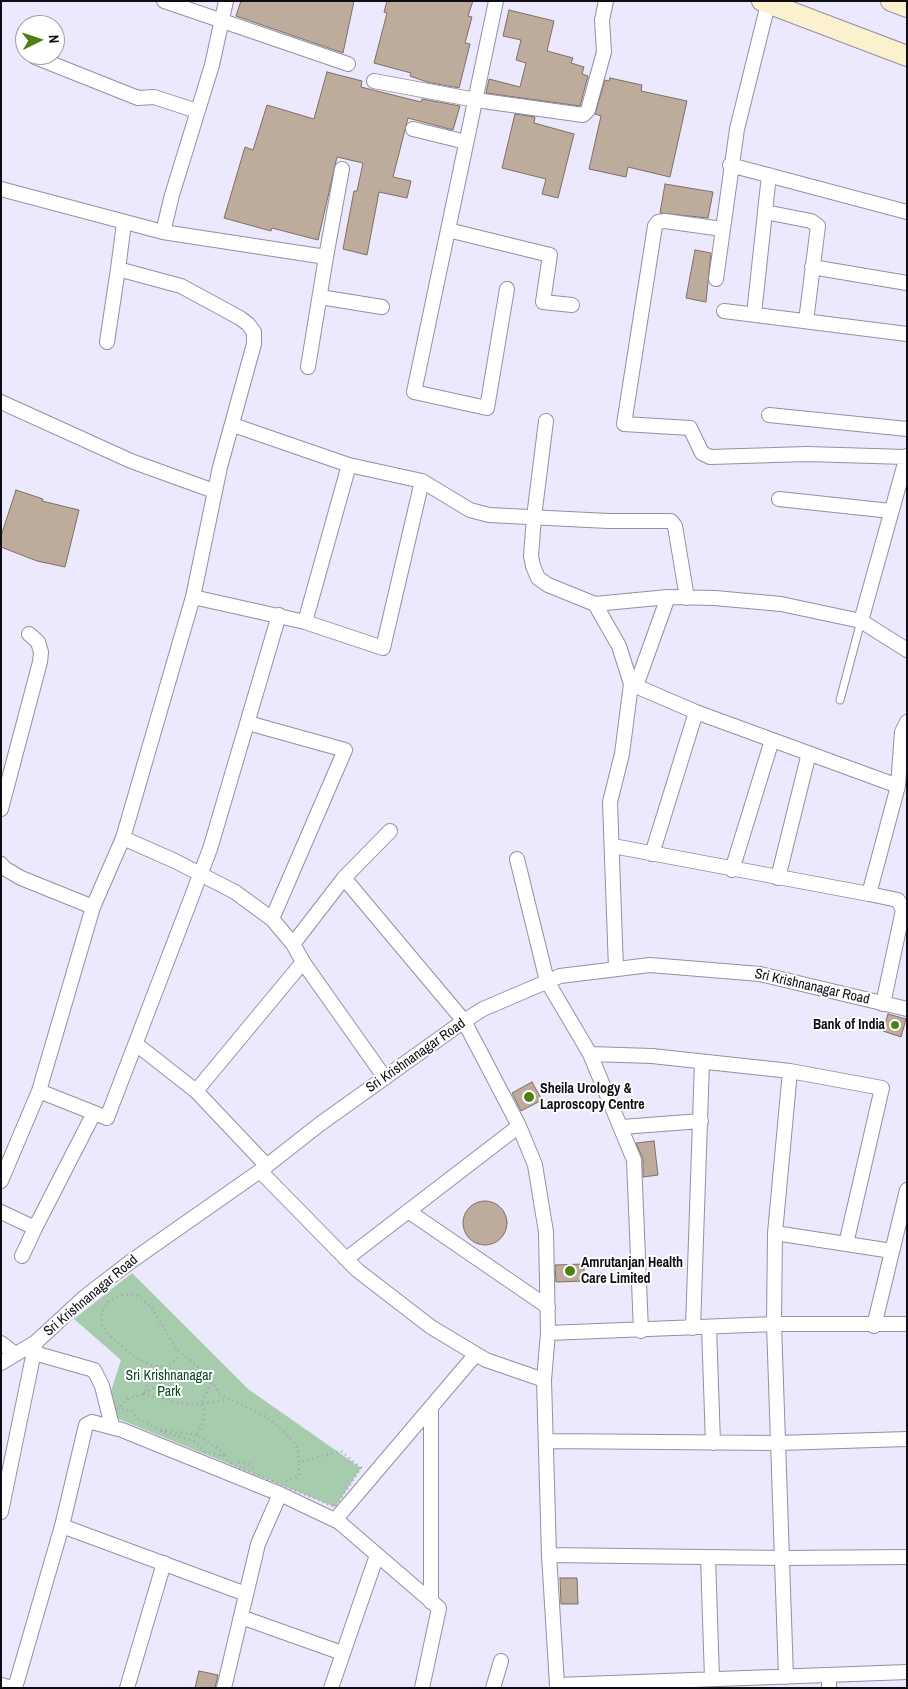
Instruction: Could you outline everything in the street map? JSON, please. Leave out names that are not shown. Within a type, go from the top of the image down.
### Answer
[{"type":"main road","points":[[891,1],[907,7]]},
{"type":"main road","points":[[765,2],[907,56]]},
{"type":"street","points":[[164,1],[220,22],[348,64]]},
{"type":"street","points":[[163,232],[212,65],[226,1]]},
{"type":"street","points":[[496,1],[414,392],[487,408],[507,289]]},
{"type":"street","points":[[374,81],[476,100],[576,115],[586,113],[604,52],[602,20],[606,1]]},
{"type":"street","points":[[716,279],[736,129],[765,2]]},
{"type":"street","points":[[53,65],[138,98],[154,97],[198,111]]},
{"type":"street","points":[[413,129],[466,142]]},
{"type":"street","points":[[730,165],[907,212]]},
{"type":"street","points":[[308,367],[342,169]]},
{"type":"street","points":[[754,314],[769,175]]},
{"type":"street","points":[[1,189],[163,232],[326,257]]},
{"type":"street","points":[[765,212],[816,223],[819,234],[812,267],[806,321]]},
{"type":"street","points":[[722,229],[665,221],[658,222],[655,226],[624,424],[690,428],[702,453],[710,457],[807,454],[907,457],[902,488],[891,511],[861,620]]},
{"type":"street","points":[[107,342],[124,223]]},
{"type":"street","points":[[448,230],[550,255],[543,302],[572,305]]},
{"type":"street","points":[[812,267],[907,283]]},
{"type":"street","points":[[1,1181],[39,1091],[93,906],[123,838],[193,597],[214,491],[254,344],[254,332],[248,324],[181,286],[118,269]]},
{"type":"street","points":[[320,297],[382,307]]},
{"type":"street","points":[[724,311],[907,334]]},
{"type":"street","points":[[1,402],[131,461],[214,491]]},
{"type":"street","points":[[769,415],[907,429]]},
{"type":"street","points":[[546,421],[531,556],[538,578],[548,585],[595,604],[668,597],[716,598],[781,604],[861,620],[907,650]]},
{"type":"street","points":[[233,425],[349,465],[422,481],[470,510],[489,514],[534,517],[608,521],[671,521],[675,526],[687,598]]},
{"type":"street","points":[[305,622],[349,465]]},
{"type":"street","points":[[193,597],[279,615],[383,648],[422,481]]},
{"type":"street","points":[[779,499],[891,511]]},
{"type":"street","points":[[616,969],[610,802],[622,754],[634,685],[668,597]]},
{"type":"street","points":[[595,604],[619,646],[634,685],[696,712],[898,786]]},
{"type":"street","points":[[39,1091],[107,1118],[210,849],[279,615]]},
{"type":"street","points":[[1,809],[40,662],[41,652],[38,642],[29,634]]},
{"type":"street","points":[[652,854],[696,712]]},
{"type":"street","points":[[869,894],[898,786],[902,732],[907,722]]},
{"type":"street","points":[[248,723],[345,750],[272,920]]},
{"type":"street","points":[[732,870],[772,740]]},
{"type":"street","points":[[778,878],[809,754]]},
{"type":"street","points":[[293,944],[344,878],[390,831]]},
{"type":"street","points":[[123,838],[200,873],[235,892],[272,920],[293,944],[303,962],[385,1078]]},
{"type":"street","points":[[613,846],[898,900],[903,910],[883,1004]]},
{"type":"street","points":[[517,859],[547,981],[590,1054],[622,1127],[634,1160],[641,1331]]},
{"type":"street","points":[[2,869],[42,888],[93,906]]},
{"type":"street","points":[[344,878],[464,1021],[519,1126],[535,1166],[546,1232],[548,1333],[544,1380],[549,1555],[557,1687],[646,1685],[712,1679],[731,1683],[786,1676],[829,1681],[907,1672]]},
{"type":"street","points":[[196,1091],[303,962]]},
{"type":"street","name":"Sri Krishnanagar Road","points":[[1,1364],[15,1354],[35,1347],[100,1292],[130,1262],[263,1169],[320,1124],[464,1021],[483,1009],[547,981],[560,976],[650,964],[760,974],[907,1009]]},
{"type":"street","points":[[136,1044],[196,1091],[263,1169],[357,1270],[431,1327],[486,1360],[544,1380]]},
{"type":"street","points":[[590,1054],[652,1056],[790,1071],[882,1088],[846,1244]]},
{"type":"street","points":[[693,1328],[702,1062]]},
{"type":"street","points":[[786,1676],[774,1324],[775,1233],[790,1071]]},
{"type":"street","points":[[22,1256],[94,1113]]},
{"type":"street","points":[[622,1127],[700,1121]]},
{"type":"street","points":[[346,1259],[519,1126]]},
{"type":"street","points":[[874,1326],[907,1190]]},
{"type":"street","points":[[408,1211],[548,1307]]},
{"type":"street","points":[[1,1212],[35,1228]]},
{"type":"street","points":[[775,1233],[892,1251]]},
{"type":"street","points":[[548,1333],[641,1331],[774,1324],[874,1326],[907,1324]]},
{"type":"street","points":[[709,1328],[713,1443]]},
{"type":"street","points":[[1,1343],[15,1354]]},
{"type":"street","points":[[1,1512],[35,1347],[94,1370],[102,1386],[112,1426]]},
{"type":"street","points":[[335,1520],[476,1354]]},
{"type":"street","points":[[431,1407],[431,1602]]},
{"type":"street","points":[[1,1685],[14,1688],[62,1526],[86,1425],[92,1422],[112,1426],[280,1494],[335,1520],[439,1608],[422,1688]]},
{"type":"street","points":[[546,1441],[778,1443],[907,1439]]},
{"type":"street","points":[[224,1688],[258,1544],[280,1494]]},
{"type":"street","points":[[62,1526],[246,1594]]},
{"type":"street","points":[[332,1688],[342,1653],[377,1555]]},
{"type":"street","points":[[549,1555],[708,1558],[907,1556]]},
{"type":"street","points":[[708,1558],[712,1679]]},
{"type":"street","points":[[127,1688],[164,1564]]},
{"type":"street","points":[[241,1617],[342,1653]]},
{"type":"street","points":[[493,1688],[500,1661]]},
{"type":"lane","points":[[840,700],[861,620]]},
{"type":"path","points":[[167,1367],[155,1366],[134,1357],[109,1335],[102,1325],[101,1314],[108,1302],[122,1295],[137,1295],[152,1308],[181,1354],[205,1372],[211,1383],[227,1399],[268,1418],[285,1433],[298,1448],[299,1476],[282,1483],[266,1477],[249,1464],[205,1452],[195,1442],[157,1429],[138,1419],[132,1411],[117,1408],[129,1398],[143,1394],[160,1384],[167,1367],[181,1354]]},
{"type":"path","points":[[155,1366],[160,1384],[168,1400]]},
{"type":"path","points":[[143,1394],[155,1366]]},
{"type":"path","points":[[201,1404],[211,1383]]},
{"type":"path","points":[[143,1394],[168,1400],[201,1404],[227,1399]]},
{"type":"path","points":[[197,1435],[203,1422],[204,1409],[201,1404]]},
{"type":"path","points":[[157,1429],[197,1435],[220,1450],[233,1465],[336,1507],[361,1468],[341,1451],[299,1462]]},
{"type":"green space","name":"Sri Krishnanagar Park","points":[[132,1273],[248,1389],[361,1468],[335,1507],[104,1413],[121,1360],[74,1319]]},
{"type":"building","points":[[241,1],[354,1],[343,53],[236,16]]},
{"type":"building","points":[[387,1],[473,1],[468,16],[472,17],[465,43],[470,44],[459,88],[427,82],[410,76],[411,73],[374,63],[387,13],[384,12]]},
{"type":"building","points":[[509,10],[554,21],[547,51],[573,58],[571,63],[584,67],[582,74],[588,76],[580,106],[486,93],[489,79],[520,87],[526,63],[516,60],[521,40],[503,36]]},
{"type":"building","points":[[327,72],[362,81],[361,87],[421,102],[422,99],[460,106],[453,130],[408,118],[393,177],[411,181],[407,198],[379,192],[367,255],[343,249],[354,191],[357,191],[363,163],[337,157],[318,240],[272,228],[271,231],[224,218],[245,147],[253,150],[267,105],[314,119]]},
{"type":"building","points":[[610,78],[642,85],[641,91],[687,101],[670,177],[628,167],[626,177],[589,169],[601,116],[595,114],[605,80],[609,81]]},
{"type":"building","points":[[515,114],[535,117],[534,123],[574,134],[558,198],[542,194],[546,179],[502,168]]},
{"type":"building","points":[[665,184],[713,192],[708,218],[660,213]]},
{"type":"building","points":[[695,250],[711,253],[706,302],[686,298]]},
{"type":"building","points":[[16,490],[43,499],[42,501],[79,510],[65,567],[37,561],[1,547],[1,536]]},
{"type":"building","name":"Bank of India","points":[[888,1014],[906,1019],[901,1037],[883,1031]]},
{"type":"building","points":[[532,1082],[542,1100],[521,1111],[512,1093]]},
{"type":"building","points":[[654,1141],[658,1175],[643,1177],[643,1159],[636,1143]]},
{"type":"building","points":[[489,1201],[501,1207],[506,1214],[506,1232],[501,1239],[494,1244],[481,1245],[469,1239],[464,1232],[463,1219],[469,1207],[476,1202]]},
{"type":"building","points":[[584,1264],[584,1281],[556,1282],[555,1265]]},
{"type":"building","points":[[560,1578],[577,1578],[578,1604],[561,1604]]},
{"type":"building","points":[[199,1671],[218,1675],[215,1688],[195,1688]]},
{"type":"place","name":"Bank of India","points":[[895,1025]]},
{"type":"place","name":"Sheila Urology & Laproscopy Centre","points":[[529,1097]]},
{"type":"place","name":"Amrutanjan Health Care Limited","points":[[570,1271]]}]
